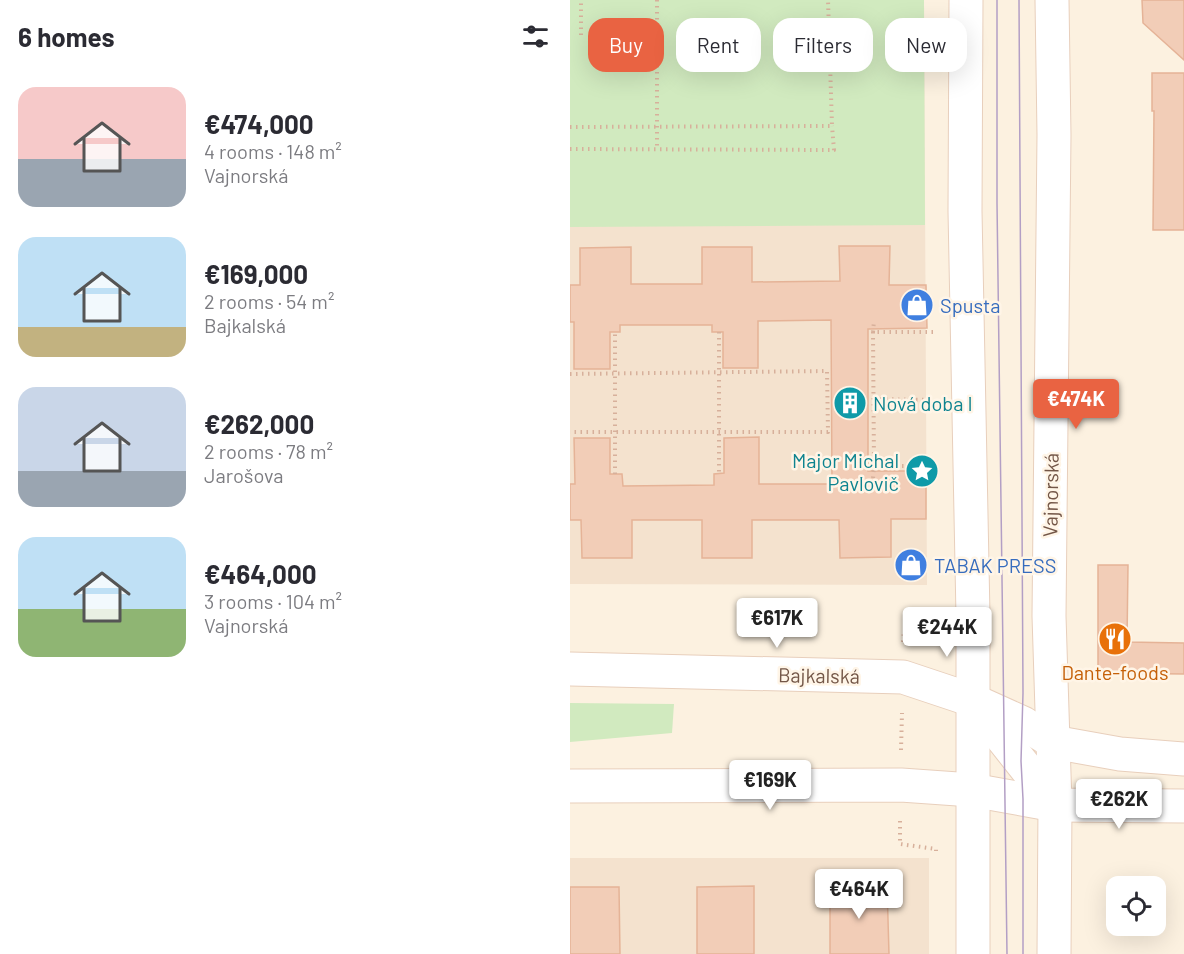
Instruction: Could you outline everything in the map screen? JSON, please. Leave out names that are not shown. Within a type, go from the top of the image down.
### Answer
[{"type":"main road","points":[[966,0],[965,210],[973,616],[973,954]]},
{"type":"main road","name":"Vajnorská","points":[[1052,0],[1054,135],[1049,616],[1055,805],[1054,954]]},
{"type":"main road","name":"Bajkalská","points":[[570,669],[903,678],[972,700],[1023,723],[1053,742]]},
{"type":"main road","points":[[972,700],[1055,805]]},
{"type":"main road","points":[[972,790],[1053,742],[1120,754],[1184,759]]},
{"type":"main road","points":[[570,786],[901,785],[972,790],[1055,805],[1184,806]]},
{"type":"path","points":[[581,0],[581,34]]},
{"type":"path","points":[[657,0],[657,149]]},
{"type":"path","points":[[570,149],[834,150],[828,0]]},
{"type":"path","points":[[570,127],[832,126]]},
{"type":"path","points":[[873,478],[874,321]]},
{"type":"path","points":[[615,332],[615,474]]},
{"type":"path","points":[[719,332],[720,473]]},
{"type":"path","points":[[873,332],[940,332]]},
{"type":"path","points":[[570,374],[827,371],[828,432],[570,432]]},
{"type":"path","points":[[874,399],[939,400]]},
{"type":"path","points":[[874,466],[940,465]]},
{"type":"path","points":[[904,631],[900,844],[936,849],[936,861]]},
{"type":"shaded area","points":[[570,0],[924,0],[924,18],[885,18],[885,72],[924,72],[927,585],[570,584]]},
{"type":"shaded area","points":[[570,858],[929,858],[929,954],[570,954]]},
{"type":"green space","points":[[570,0],[924,0],[924,18],[885,18],[885,72],[924,72],[925,225],[570,227]]},
{"type":"green space","points":[[570,703],[674,704],[672,733],[570,742]]},
{"type":"building","points":[[1142,0],[1184,0],[1184,60],[1143,23]]},
{"type":"building","points":[[1152,73],[1184,73],[1184,230],[1153,230]]},
{"type":"building","name":"Nová doba I","points":[[839,246],[890,246],[889,285],[926,285],[927,328],[868,329],[868,471],[926,471],[926,519],[891,519],[891,557],[840,558],[839,520],[752,520],[752,558],[702,558],[702,520],[632,520],[632,558],[582,558],[581,520],[570,520],[570,484],[575,484],[574,438],[610,438],[610,474],[622,474],[623,486],[714,485],[714,474],[724,473],[724,438],[759,437],[759,484],[832,484],[831,320],[758,321],[758,368],[723,368],[723,332],[712,332],[712,325],[620,325],[620,332],[610,332],[610,369],[574,369],[574,322],[570,322],[570,285],[580,285],[580,248],[631,247],[631,284],[702,284],[702,247],[752,247],[752,282],[840,281]]},
{"type":"building","points":[[1098,565],[1128,565],[1127,642],[1184,643],[1184,674],[1098,673]]},
{"type":"building","points":[[887,885],[889,954],[830,954],[830,886]]},
{"type":"building","points":[[754,886],[754,954],[697,954],[697,887]]},
{"type":"building","points":[[570,887],[619,887],[620,954],[570,954]]},
{"type":"tram line","points":[[997,0],[997,203],[1007,954]]},
{"type":"tram line","points":[[1019,0],[1023,954]]},
{"type":"place","name":"Spusta","points":[[917,305]]},
{"type":"place","name":"Nová doba I","points":[[850,403]]},
{"type":"place","name":"Major Michal Pavlovič","points":[[922,471]]},
{"type":"place","name":"TABAK PRESS","points":[[911,565]]},
{"type":"place","name":"Dante-foods","points":[[1115,639]]}]
